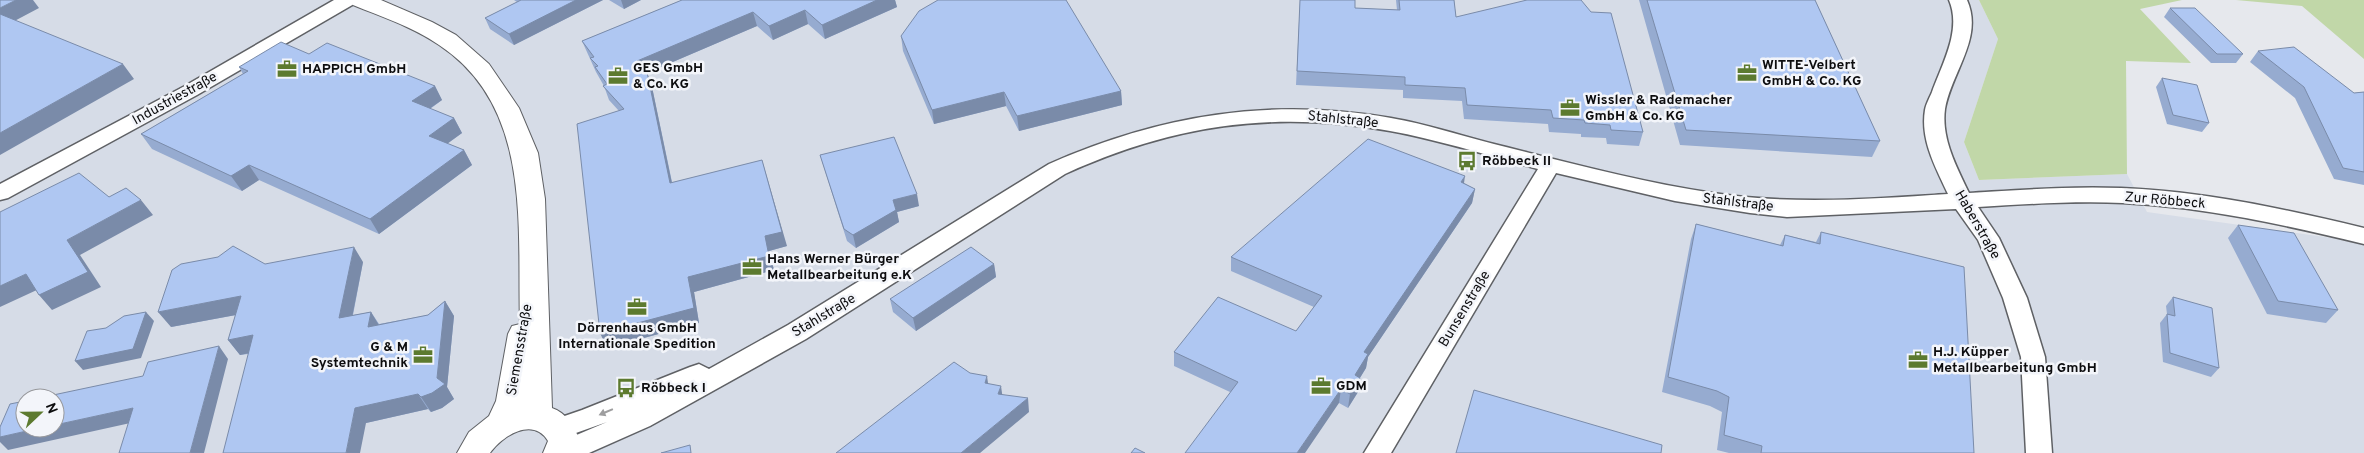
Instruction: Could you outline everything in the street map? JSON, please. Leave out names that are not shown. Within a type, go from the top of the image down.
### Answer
[{"type":"street","name":"Industriestraße","points":[[0,193],[190,91],[347,0]]},
{"type":"street","name":"Siemensstraße","points":[[361,0],[422,25],[458,47],[474,60],[502,98],[525,147],[530,176],[534,222],[533,273],[512,401],[500,425]]},
{"type":"street","name":"Haberstraße","points":[[1958,0],[1962,9],[1963,26],[1958,47],[1935,110],[1936,140],[1940,156],[1962,201],[1988,238],[2015,298],[2033,357],[2039,453]]},
{"type":"street","name":"Stahlstraße","points":[[554,437],[590,418],[772,345],[843,305],[1056,169],[1095,151],[1189,124],[1249,116],[1336,117],[1389,124],[1652,188],[1732,204],[1791,209],[1962,201]]},
{"type":"street","name":"Bunsenstraße","points":[[1377,453],[1551,164]]},
{"type":"street","name":"Zur Röbbeck","points":[[1962,201],[2089,195],[2182,201],[2255,212],[2364,236]]},
{"type":"street","name":"Siemensstraße","points":[[533,273],[554,437]]},
{"type":"street","points":[[473,453],[484,435],[500,425],[518,418],[554,437]]},
{"type":"shaded area","points":[[0,0],[1979,0],[1998,39],[1964,142],[1979,180],[2127,174],[2147,212],[2332,238],[2364,245],[2364,453],[0,453]]},
{"type":"green space","points":[[1979,0],[2182,0],[2140,9],[2191,63],[2126,61],[2127,174],[1979,180],[1964,142],[1998,39]]},
{"type":"green space","points":[[2236,0],[2364,0],[2364,59],[2302,6]]},
{"type":"building","points":[[0,0],[16,0],[0,8]]},
{"type":"building","points":[[521,0],[576,0],[509,34],[485,18]]},
{"type":"building","points":[[682,0],[877,0],[822,25],[805,10],[769,26],[753,12],[637,61],[647,72],[670,183],[762,160],[782,232],[765,236],[769,256],[688,277],[694,308],[600,333],[577,124],[624,109],[603,86],[607,84],[595,67],[598,66],[590,58],[594,57],[582,41]]},
{"type":"building","points":[[938,0],[1066,0],[1121,91],[1017,116],[1004,92],[932,110],[901,36],[919,11]]},
{"type":"building","points":[[1300,0],[1355,0],[1355,8],[1400,10],[1399,0],[1454,0],[1456,17],[1527,0],[1581,0],[1591,12],[1611,13],[1643,132],[1611,130],[1610,125],[1585,123],[1584,120],[1553,118],[1551,110],[1467,105],[1465,88],[1405,85],[1405,77],[1297,71]]},
{"type":"building","name":"WITTE-Velbert GmbH & Co. KG","points":[[1647,0],[1815,0],[1880,141],[1686,130]]},
{"type":"building","points":[[2170,8],[2195,8],[2243,54],[2217,54]]},
{"type":"building","points":[[0,14],[123,64],[0,133]]},
{"type":"building","points":[[281,42],[309,54],[327,43],[435,86],[412,101],[454,118],[429,136],[464,150],[370,219],[249,165],[231,176],[141,134],[248,71],[239,67]]},
{"type":"building","points":[[2294,47],[2354,93],[2364,92],[2364,172],[2343,168],[2304,87],[2258,51]]},
{"type":"building","points":[[2162,78],[2197,85],[2209,123],[2173,115]]},
{"type":"building","points":[[894,137],[917,194],[893,200],[896,210],[853,235],[844,229],[820,155]]},
{"type":"building","points":[[1368,139],[1465,176],[1461,182],[1475,189],[1364,352],[1368,354],[1355,375],[1360,378],[1350,394],[1341,389],[1297,453],[1185,453],[1238,382],[1174,352],[1218,297],[1296,331],[1322,296],[1231,257]]},
{"type":"building","points":[[79,173],[109,197],[126,188],[141,200],[67,240],[88,272],[39,295],[26,274],[0,286],[0,212]]},
{"type":"building","points":[[1696,224],[1783,246],[1785,235],[1820,244],[1821,232],[1964,267],[1974,453],[1761,453],[1762,446],[1724,435],[1729,397],[1717,391],[1668,377]]},
{"type":"building","points":[[2238,225],[2294,233],[2338,310],[2278,301]]},
{"type":"building","points":[[233,246],[265,264],[354,247],[339,318],[371,312],[368,327],[428,315],[445,301],[437,378],[445,384],[432,393],[421,397],[418,394],[355,408],[346,453],[223,453],[253,335],[228,340],[241,296],[158,312],[172,270],[181,264],[218,257]]},
{"type":"building","points":[[971,247],[994,264],[913,318],[890,299]]},
{"type":"building","points":[[2173,297],[2212,308],[2219,368],[2170,353],[2167,314],[2175,316]]},
{"type":"building","points":[[146,312],[133,349],[75,361],[87,331],[106,328],[124,316]]},
{"type":"building","points":[[219,346],[190,453],[119,453],[133,408],[65,423],[65,392],[143,376],[148,362]]},
{"type":"building","points":[[954,362],[970,373],[987,376],[985,383],[1001,386],[998,394],[1028,398],[961,453],[836,453]]},
{"type":"building","points":[[1474,390],[1662,445],[1661,453],[1456,453]]},
{"type":"building","points":[[15,403],[15,434],[0,437],[0,427],[10,404]]},
{"type":"building","points":[[690,445],[691,453],[661,453]]},
{"type":"building","points":[[1135,448],[1145,453],[1131,453]]},
{"type":"place","name":"HAPPICH GmbH","points":[[287,69]]},
{"type":"place","name":"WITTE-Velbert GmbH & Co. KG","points":[[1747,73]]},
{"type":"place","name":"GES GmbH & Co. KG","points":[[618,76]]},
{"type":"place","name":"Wissler & Rademacher GmbH & Co. KG","points":[[1570,108]]},
{"type":"place","name":"Röbbeck II","points":[[1467,161]]},
{"type":"place","name":"Hans Werner Bürger Metallbearbeitung e.K","points":[[752,267]]},
{"type":"place","name":"Dörrenhaus GmbH Internationale Spedition","points":[[637,307]]},
{"type":"place","name":"G & M Systemtechnik","points":[[423,355]]},
{"type":"place","name":"H.J. Küpper Metallbearbeitung GmbH","points":[[1918,360]]},
{"type":"place","name":"GDM","points":[[1321,386]]},
{"type":"place","name":"Röbbeck I","points":[[626,388]]}]
